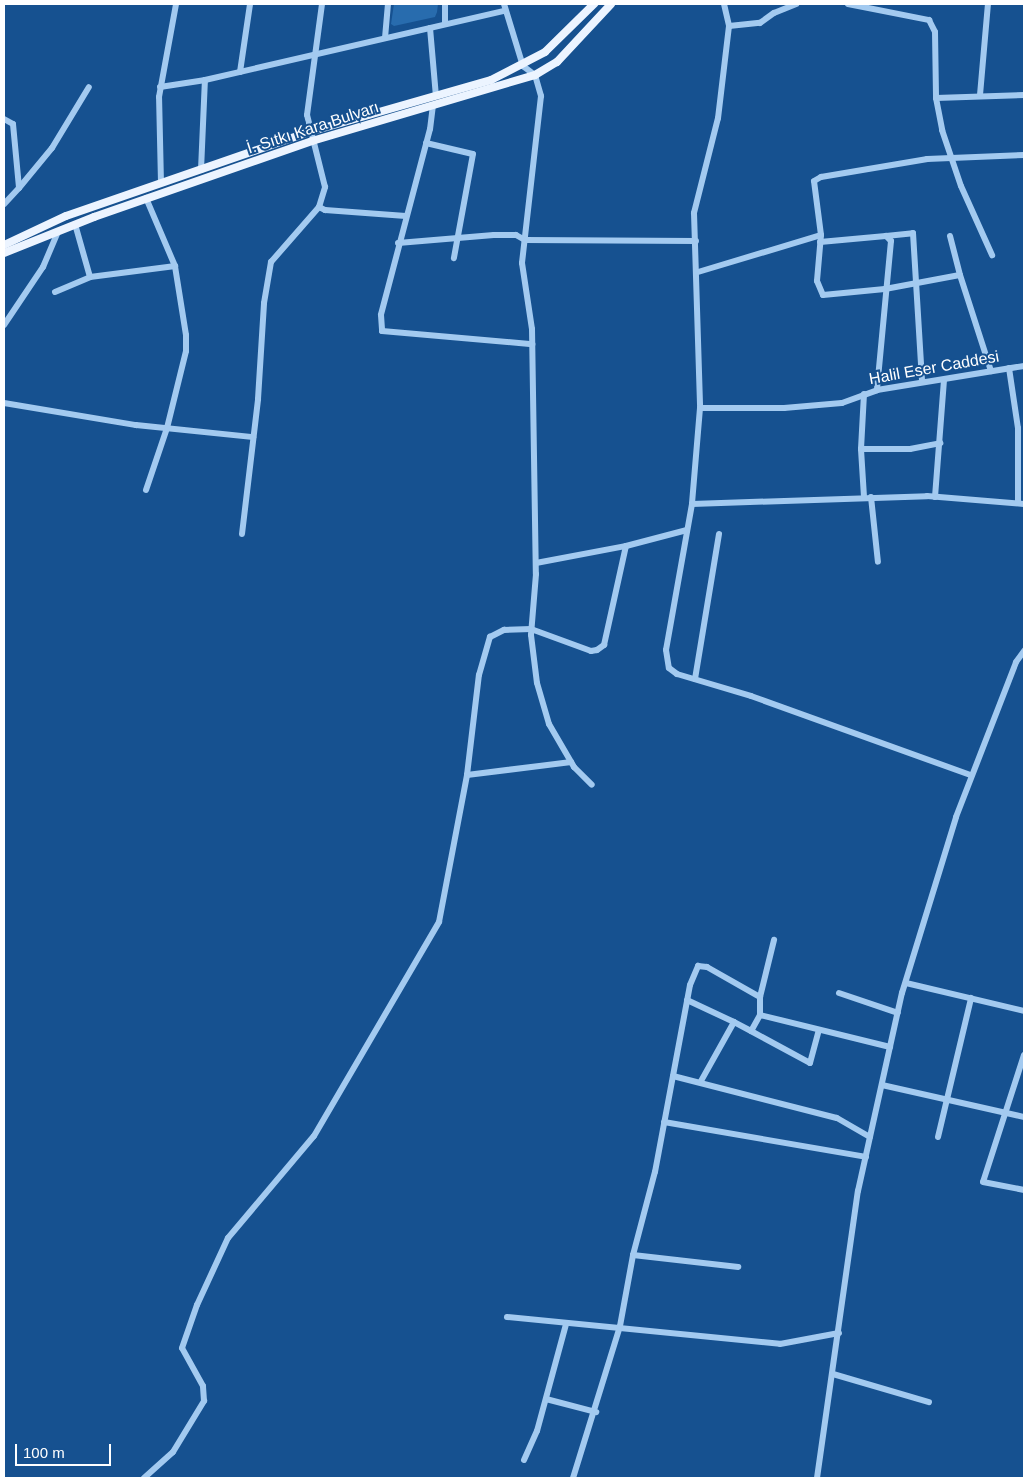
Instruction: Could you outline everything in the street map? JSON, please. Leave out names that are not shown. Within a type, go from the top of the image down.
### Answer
[{"type":"main road","name":"İ. Sıtkı Kara Bulvarı","points":[[4,245],[66,216],[161,183],[309,132],[436,96],[523,66],[545,52],[594,4]]},
{"type":"main road","name":"İ. Sıtkı Kara Bulvarı","points":[[4,253],[146,198],[312,141],[535,75],[557,62],[611,4]]},
{"type":"street","points":[[161,183],[160,87],[176,4]]},
{"type":"street","points":[[240,72],[250,4]]},
{"type":"street","points":[[242,534],[253,437],[264,303],[271,262],[319,207],[325,187],[309,132],[307,104],[322,4]]},
{"type":"street","points":[[385,38],[388,4]]},
{"type":"street","points":[[445,4],[445,24]]},
{"type":"street","points":[[724,4],[729,26],[718,118],[694,213],[698,272],[700,408],[692,504],[666,650],[669,668],[695,679],[751,696],[971,775]]},
{"type":"street","points":[[729,26],[760,23],[774,13],[796,4]]},
{"type":"street","points":[[848,4],[929,20],[935,32],[936,98],[950,158],[992,255]]},
{"type":"street","points":[[980,95],[988,4]]},
{"type":"street","points":[[160,87],[205,80],[430,28],[504,7],[523,66],[535,75],[541,96],[522,262],[532,344],[536,563],[531,629],[538,683],[549,724],[571,762],[592,785]]},
{"type":"street","points":[[430,28],[436,96]]},
{"type":"street","points":[[201,170],[205,80]]},
{"type":"street","points":[[4,204],[52,148],[89,87]]},
{"type":"street","points":[[936,98],[1024,95]]},
{"type":"street","points":[[433,105],[426,143],[398,243],[381,315],[382,331],[532,344]]},
{"type":"street","points":[[4,119],[13,124],[19,188]]},
{"type":"street","points":[[426,143],[473,154],[456,238],[454,258]]},
{"type":"street","points":[[960,275],[885,289],[823,295],[817,281],[821,238],[814,181],[822,177],[950,158],[1024,155]]},
{"type":"street","points":[[146,198],[175,266],[184,304],[186,351],[167,428],[146,490]]},
{"type":"street","points":[[319,207],[325,210],[406,216]]},
{"type":"street","points":[[75,224],[90,277]]},
{"type":"street","points":[[4,324],[42,267],[58,231]]},
{"type":"street","points":[[698,272],[821,238],[886,236],[913,233],[922,382]]},
{"type":"street","points":[[398,243],[516,235],[525,240],[696,241]]},
{"type":"street","points":[[877,390],[885,289],[891,253],[891,241],[886,236]]},
{"type":"street","points":[[950,236],[960,275],[991,371]]},
{"type":"street","points":[[55,292],[90,277],[175,266]]},
{"type":"street","name":"Halil Eser Caddesi","points":[[700,408],[794,407],[842,403],[877,390],[1024,366]]},
{"type":"street","points":[[692,504],[867,497],[936,497],[1021,503],[1018,428],[1009,368]]},
{"type":"street","points":[[936,497],[944,380]]},
{"type":"street","points":[[864,394],[861,449],[878,562]]},
{"type":"street","points":[[4,403],[167,428],[253,437]]},
{"type":"street","points":[[861,449],[910,449],[940,443]]},
{"type":"street","points":[[536,563],[626,546],[687,530]]},
{"type":"street","points":[[695,679],[718,534]]},
{"type":"street","points":[[144,1478],[173,1452],[204,1401],[203,1386],[182,1348],[197,1305],[228,1238],[314,1136],[439,922],[467,775],[479,675],[490,637],[504,630],[531,629],[591,651],[604,645],[626,546]]},
{"type":"street","points":[[817,1478],[840,1333],[858,1191],[898,1013],[971,775],[1016,662],[1024,651]]},
{"type":"street","points":[[467,775],[571,762]]},
{"type":"street","points":[[751,1031],[760,1015],[760,998],[774,940]]},
{"type":"street","points":[[573,1478],[596,1412],[620,1326],[633,1254],[655,1172],[672,1076],[694,971],[698,966],[707,967],[760,998]]},
{"type":"street","points":[[906,983],[1024,1011]]},
{"type":"street","points":[[839,993],[898,1013]]},
{"type":"street","points":[[938,1138],[971,998]]},
{"type":"street","points":[[687,1000],[734,1022],[810,1063],[819,1030]]},
{"type":"street","points":[[760,1015],[890,1047]]},
{"type":"street","points":[[701,1081],[734,1022]]},
{"type":"street","points":[[1024,1055],[984,1182],[1024,1190]]},
{"type":"street","points":[[672,1076],[701,1081],[837,1118],[870,1137]]},
{"type":"street","points":[[882,1085],[1024,1117]]},
{"type":"street","points":[[664,1122],[866,1157]]},
{"type":"street","points":[[633,1254],[738,1267]]},
{"type":"street","points":[[507,1316],[566,1324],[620,1326],[780,1344],[840,1333]]},
{"type":"street","points":[[524,1460],[546,1399],[566,1324]]},
{"type":"street","points":[[833,1374],[929,1402]]},
{"type":"street","points":[[546,1399],[596,1412]]},
{"type":"shaded area","points":[[394,4],[438,4],[435,17],[394,26],[391,24]]}]
